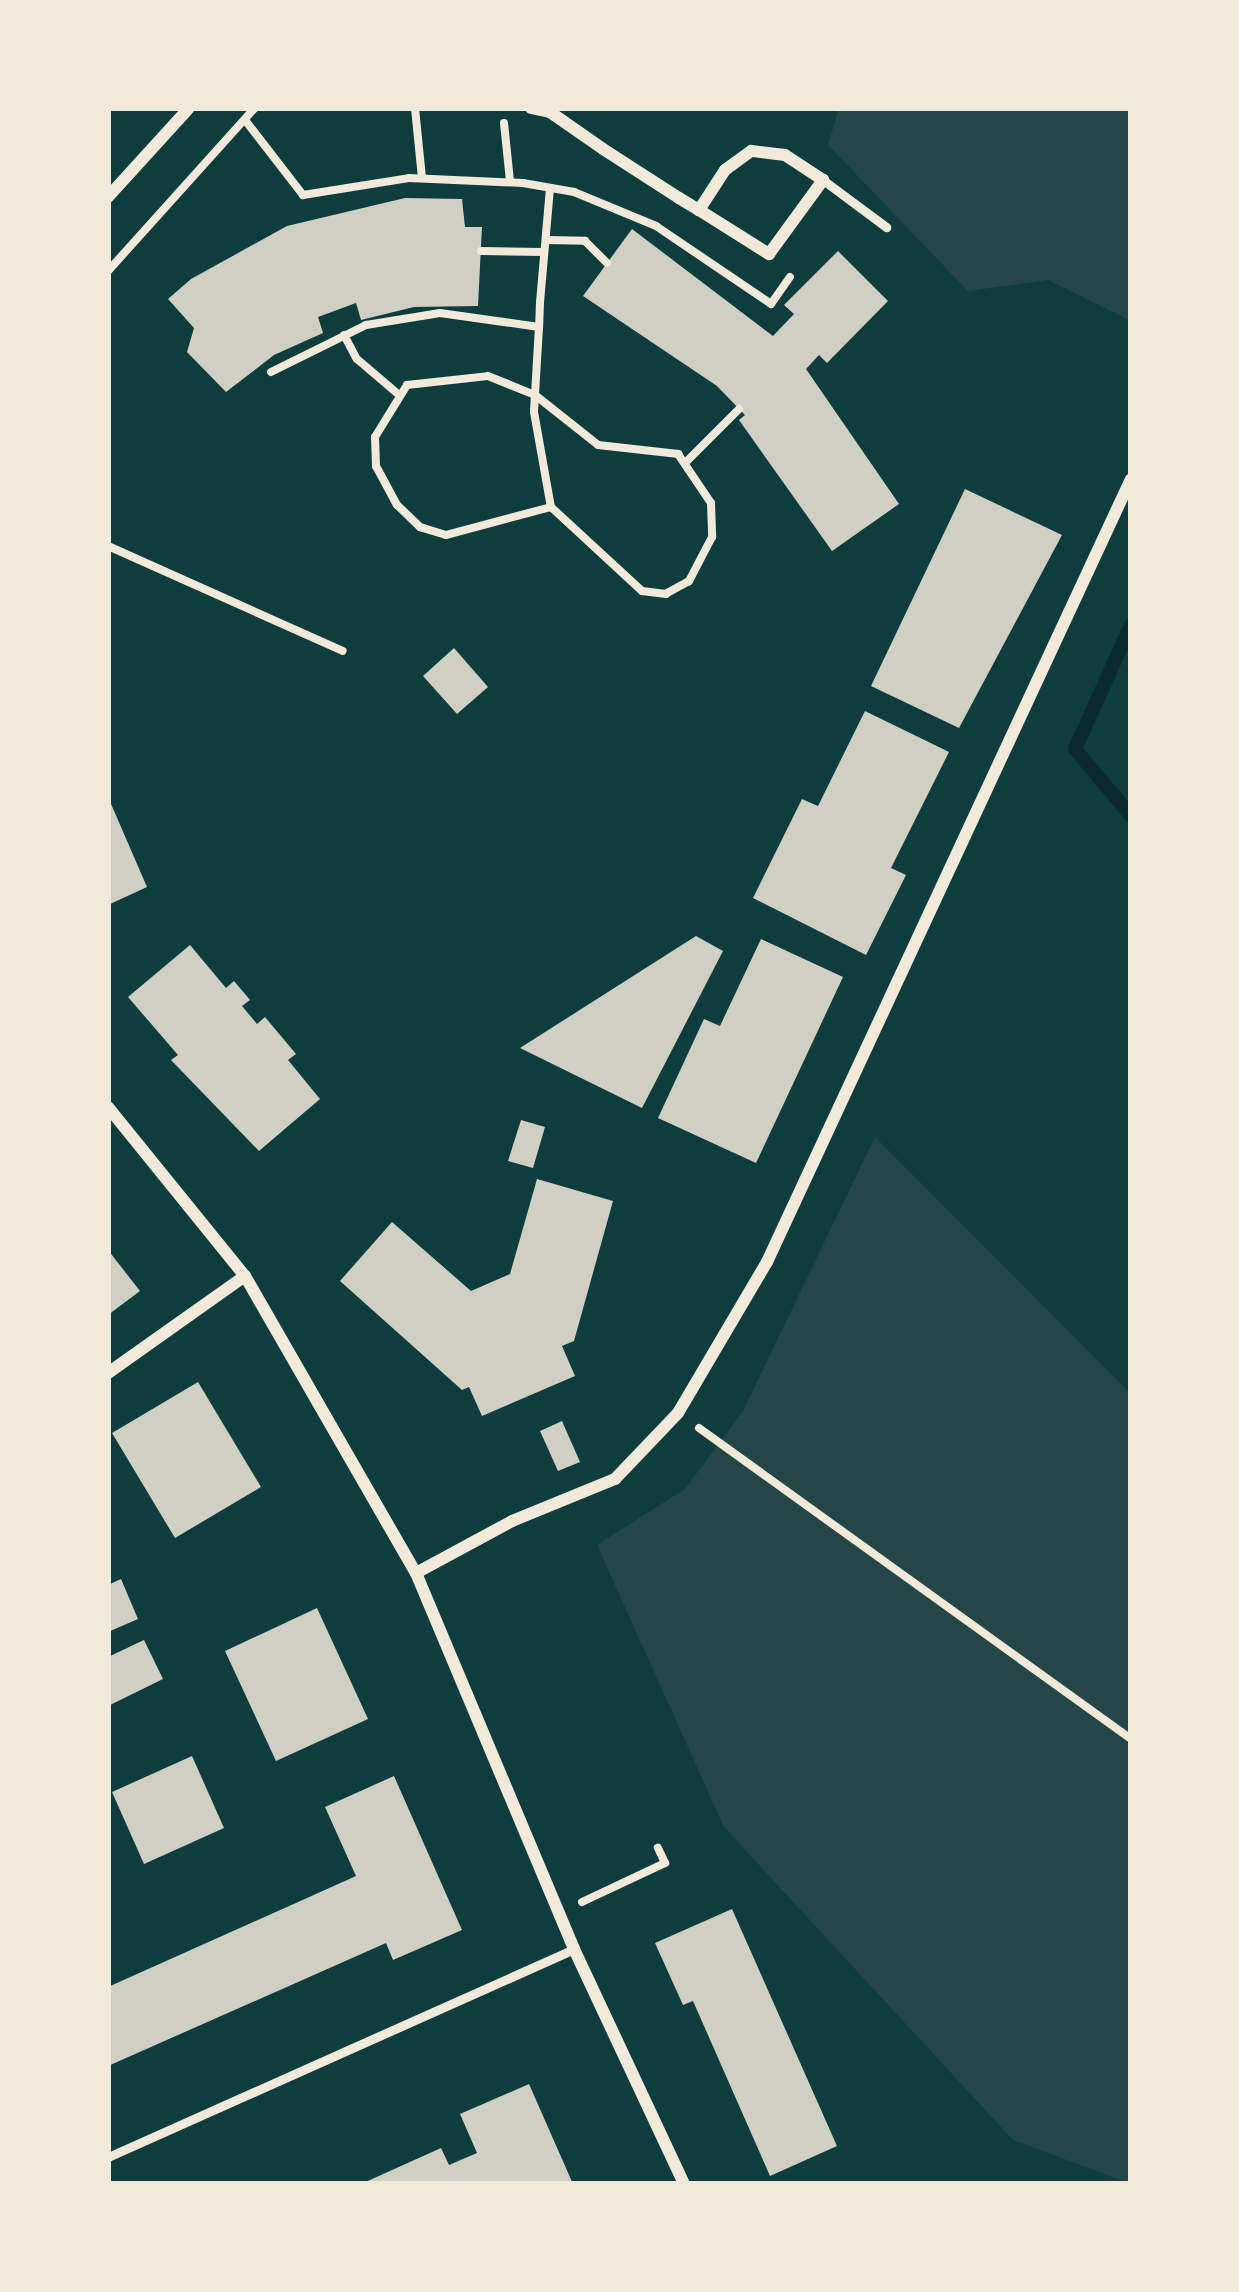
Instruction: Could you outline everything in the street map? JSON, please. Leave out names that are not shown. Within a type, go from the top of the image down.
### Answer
[{"type":"street","points":[[108,197],[189,108]]},
{"type":"street","points":[[532,108],[550,112],[699,210],[770,254],[823,180],[785,155],[752,151],[725,170],[699,210]]},
{"type":"street","points":[[416,1574],[512,1521],[615,1479],[678,1413],[767,1262],[1131,478]]},
{"type":"street","points":[[108,1107],[245,1276],[416,1574],[574,1949],[684,2184]]},
{"type":"street","points":[[108,1372],[245,1276]]},
{"type":"lane","points":[[823,180],[886,227]]},
{"type":"lane","points":[[108,2157],[574,1949]]},
{"type":"path","points":[[108,271],[255,108]]},
{"type":"path","points":[[415,108],[422,178]]},
{"type":"path","points":[[502,108],[510,181]]},
{"type":"path","points":[[245,120],[303,195],[422,178],[510,181],[550,188],[656,226],[770,304],[797,269]]},
{"type":"path","points":[[550,188],[535,395],[551,507],[623,580],[666,594],[689,581],[712,537],[711,503],[686,462],[646,447],[598,446],[535,395],[488,376],[407,386],[375,436],[376,466],[397,506],[420,527],[446,536],[551,507]]},
{"type":"path","points":[[546,240],[585,241],[607,263]]},
{"type":"path","points":[[482,251],[544,253]]},
{"type":"path","points":[[271,372],[344,335],[440,314],[538,327]]},
{"type":"path","points":[[344,335],[357,359],[398,394]]},
{"type":"path","points":[[686,462],[739,409]]},
{"type":"path","points":[[108,546],[343,650]]},
{"type":"path","points":[[678,1413],[1131,1739]]},
{"type":"path","points":[[559,1912],[665,1863],[658,1848]]},
{"type":"shaded area","points":[[839,108],[1131,108],[1131,321],[1048,280],[968,291],[828,145]]},
{"type":"shaded area","points":[[875,1137],[1131,1394],[1131,2184],[1013,2140],[724,1827],[597,1545],[685,1489],[743,1411]]},
{"type":"building","points":[[405,198],[462,199],[465,227],[482,227],[478,306],[414,307],[361,320],[356,303],[318,317],[323,333],[274,355],[226,392],[187,352],[194,328],[168,299],[191,279],[287,226]]},
{"type":"building","points":[[632,229],[773,336],[794,314],[784,305],[838,251],[888,301],[827,363],[819,355],[806,369],[899,504],[832,551],[739,420],[745,415],[717,386],[583,296]]},
{"type":"building","points":[[965,489],[1062,535],[959,728],[871,686]]},
{"type":"building","points":[[454,648],[488,687],[457,714],[423,676]]},
{"type":"building","points":[[865,711],[949,752],[891,868],[906,875],[866,955],[753,898],[802,799],[818,806]]},
{"type":"building","points":[[108,797],[147,887],[108,905]]},
{"type":"building","points":[[696,936],[723,951],[642,1108],[520,1048]]},
{"type":"building","points":[[761,939],[843,977],[756,1163],[658,1118],[704,1019],[720,1026]]},
{"type":"building","points":[[190,945],[226,988],[234,981],[250,1000],[242,1006],[257,1024],[265,1017],[296,1054],[288,1060],[320,1099],[259,1151],[171,1060],[178,1055],[128,997]]},
{"type":"building","points":[[521,1120],[545,1127],[533,1168],[508,1161]]},
{"type":"building","points":[[537,1179],[613,1201],[574,1341],[562,1346],[575,1376],[482,1416],[469,1387],[462,1390],[340,1281],[392,1222],[471,1291],[510,1274]]},
{"type":"building","points":[[108,1250],[140,1291],[108,1315]]},
{"type":"building","points":[[198,1382],[261,1487],[175,1538],[112,1433]]},
{"type":"building","points":[[562,1421],[580,1462],[558,1471],[540,1431]]},
{"type":"building","points":[[121,1579],[138,1619],[108,1632],[108,1585]]},
{"type":"building","points":[[317,1608],[368,1719],[276,1761],[225,1651]]},
{"type":"building","points":[[144,1640],[163,1679],[108,1706],[108,1657]]},
{"type":"building","points":[[192,1756],[224,1828],[144,1864],[112,1792]]},
{"type":"building","points":[[394,1776],[462,1930],[393,1960],[386,1943],[108,2066],[108,1987],[356,1876],[325,1807]]},
{"type":"building","points":[[732,1909],[837,2146],[770,2176],[693,2001],[683,2005],[655,1943]]},
{"type":"building","points":[[529,2084],[573,2184],[361,2184],[441,2148],[449,2165],[477,2153],[460,2114]]},
{"type":"waterway","points":[[1131,625],[1075,749],[1131,816]]}]
